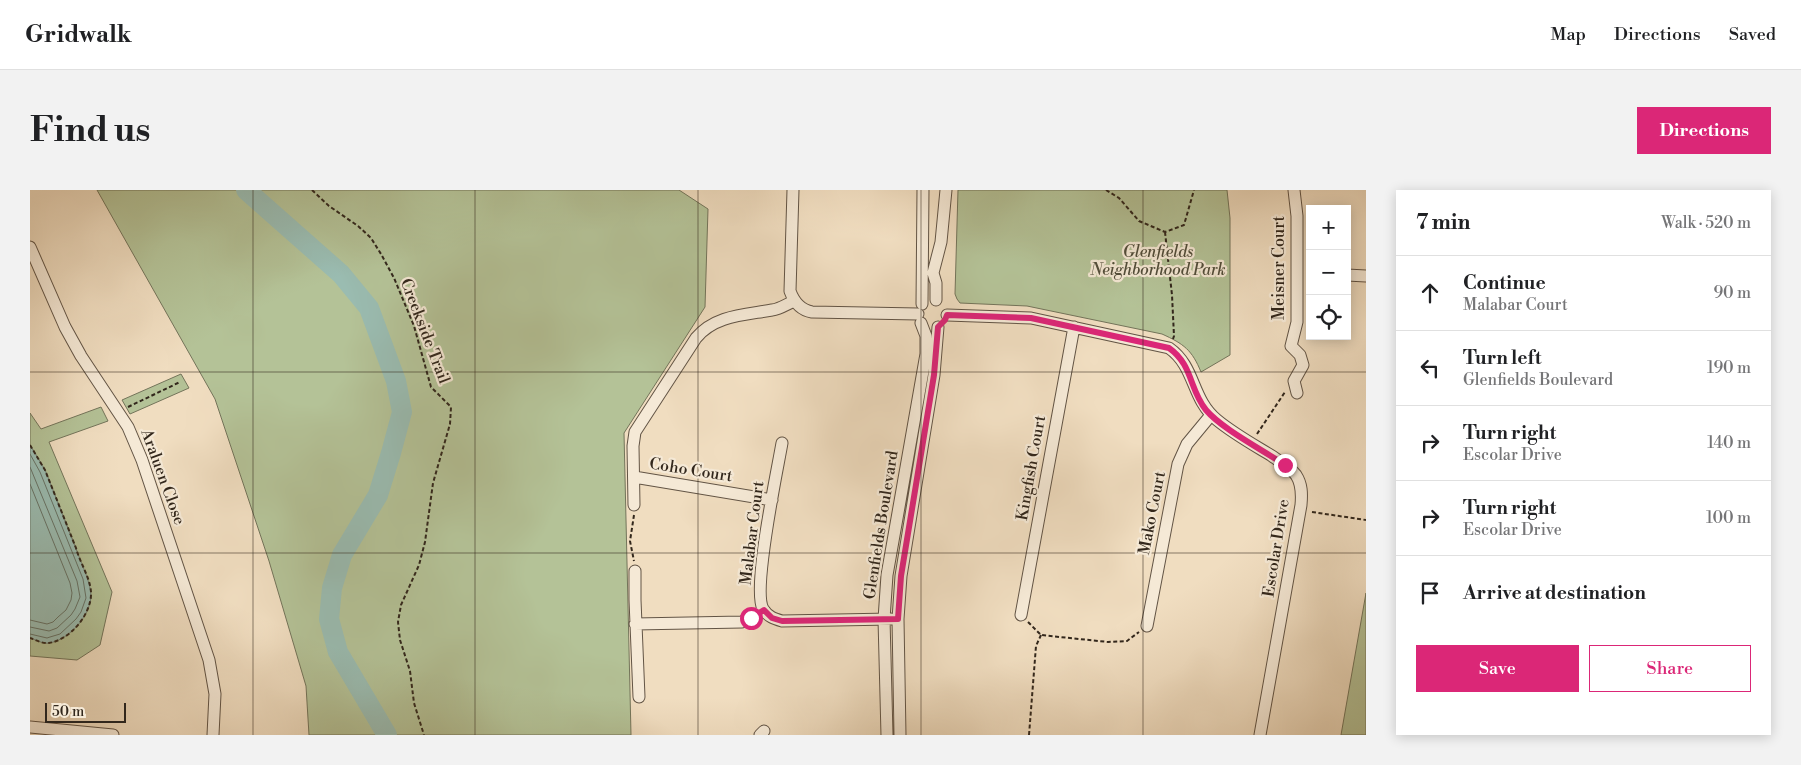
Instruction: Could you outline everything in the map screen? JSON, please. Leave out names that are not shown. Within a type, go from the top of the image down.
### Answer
[{"type":"street","points":[[793,190],[790,291],[794,300],[801,308],[812,312],[920,314]]},
{"type":"street","name":"Glenfields Boulevard","points":[[887,735],[884,619],[887,575],[926,354],[926,336],[920,314],[924,190]]},
{"type":"street","points":[[936,300],[936,283],[933,273],[941,242],[946,190]]},
{"type":"street","name":"Meisner Court","points":[[1291,392],[1294,381],[1302,369],[1303,361],[1291,346],[1297,322],[1297,216],[1294,190]]},
{"type":"street","name":"Araluen Close","points":[[30,248],[64,327],[128,427],[142,460],[209,660],[215,694],[213,735]]},
{"type":"street","points":[[1297,274],[1306,274]]},
{"type":"street","points":[[1351,275],[1366,276]]},
{"type":"street","name":"Coho Court","points":[[634,505],[633,446],[635,432],[699,333],[723,318],[774,310],[794,300]]},
{"type":"street","points":[[936,300],[945,307],[947,315],[938,327],[930,328],[920,314],[926,301],[936,300]]},
{"type":"street","points":[[947,315],[1022,317],[1169,348]]},
{"type":"street","name":"Glenfields Boulevard","points":[[900,735],[898,619],[901,576],[934,375],[938,327]]},
{"type":"street","name":"Kingfish Court","points":[[1021,615],[1074,327]]},
{"type":"street","name":"Escolar Drive","points":[[1169,348],[1183,362],[1198,397],[1211,415],[1223,425],[1291,469],[1302,489],[1301,505],[1260,735]]},
{"type":"street","name":"Mako Court","points":[[1148,626],[1178,464],[1187,444],[1211,415]]},
{"type":"street","name":"Malabar Court","points":[[764,610],[761,600],[761,569],[782,443]]},
{"type":"street","name":"Coho Court","points":[[634,477],[772,500]]},
{"type":"street","points":[[636,571],[635,624],[638,697]]},
{"type":"street","points":[[635,624],[742,622],[764,610],[772,618],[782,621],[898,619]]},
{"type":"street","points":[[32,729],[113,735]]},
{"type":"path","name":"Creekside Trail","points":[[312,190],[328,206],[358,226],[371,238],[394,278],[414,326],[431,387],[451,407],[450,424],[433,483],[426,542],[419,566],[401,605],[398,622],[400,640],[410,671],[414,703],[424,735]]},
{"type":"path","points":[[1106,190],[1119,198],[1139,221],[1165,232],[1184,225],[1194,190]]},
{"type":"path","points":[[1165,232],[1172,294],[1174,336],[1169,348]]},
{"type":"path","points":[[119,412],[180,382]]},
{"type":"path","points":[[1255,436],[1291,392]]},
{"type":"path","points":[[30,445],[45,470],[87,577],[91,598],[85,615],[62,638],[47,643],[30,638]]},
{"type":"path","points":[[634,505],[630,548],[636,571]]},
{"type":"path","points":[[1308,511],[1366,520]]},
{"type":"path","points":[[1021,615],[1041,635],[1108,642],[1127,641],[1148,626]]},
{"type":"path","points":[[1028,735],[1036,646],[1041,635]]},
{"type":"green space","points":[[97,190],[679,190],[708,209],[705,307],[624,433],[631,735],[309,735],[306,686],[269,561],[215,399]]},
{"type":"green space","name":"Glenfields Neighborhood Park","points":[[958,190],[1227,190],[1230,218],[1230,355],[1201,372],[1191,353],[1186,348],[1162,334],[1027,306],[960,303],[955,294]]},
{"type":"green space","points":[[181,374],[189,388],[130,414],[122,400]]},
{"type":"green space","points":[[101,407],[108,421],[49,442],[112,592],[100,645],[77,660],[30,656],[30,638],[47,643],[62,638],[85,615],[91,598],[76,548],[45,470],[30,445],[30,413],[41,429]]},
{"type":"green space","points":[[1366,593],[1366,735],[1341,735]]},
{"type":"water","points":[[30,445],[45,470],[87,577],[91,594],[87,611],[77,626],[64,637],[49,643],[30,638]]},
{"type":"waterway","points":[[246,190],[341,274],[369,308],[396,381],[402,412],[391,453],[378,495],[342,555],[332,588],[329,619],[338,652],[387,735]]},
{"type":"route","points":[[751,618],[764,610],[772,618],[782,621],[898,619],[901,576],[934,375],[938,327],[947,315],[1031,318],[1169,348],[1179,356],[1188,369],[1198,397],[1206,410],[1223,425],[1285,465]]}]
